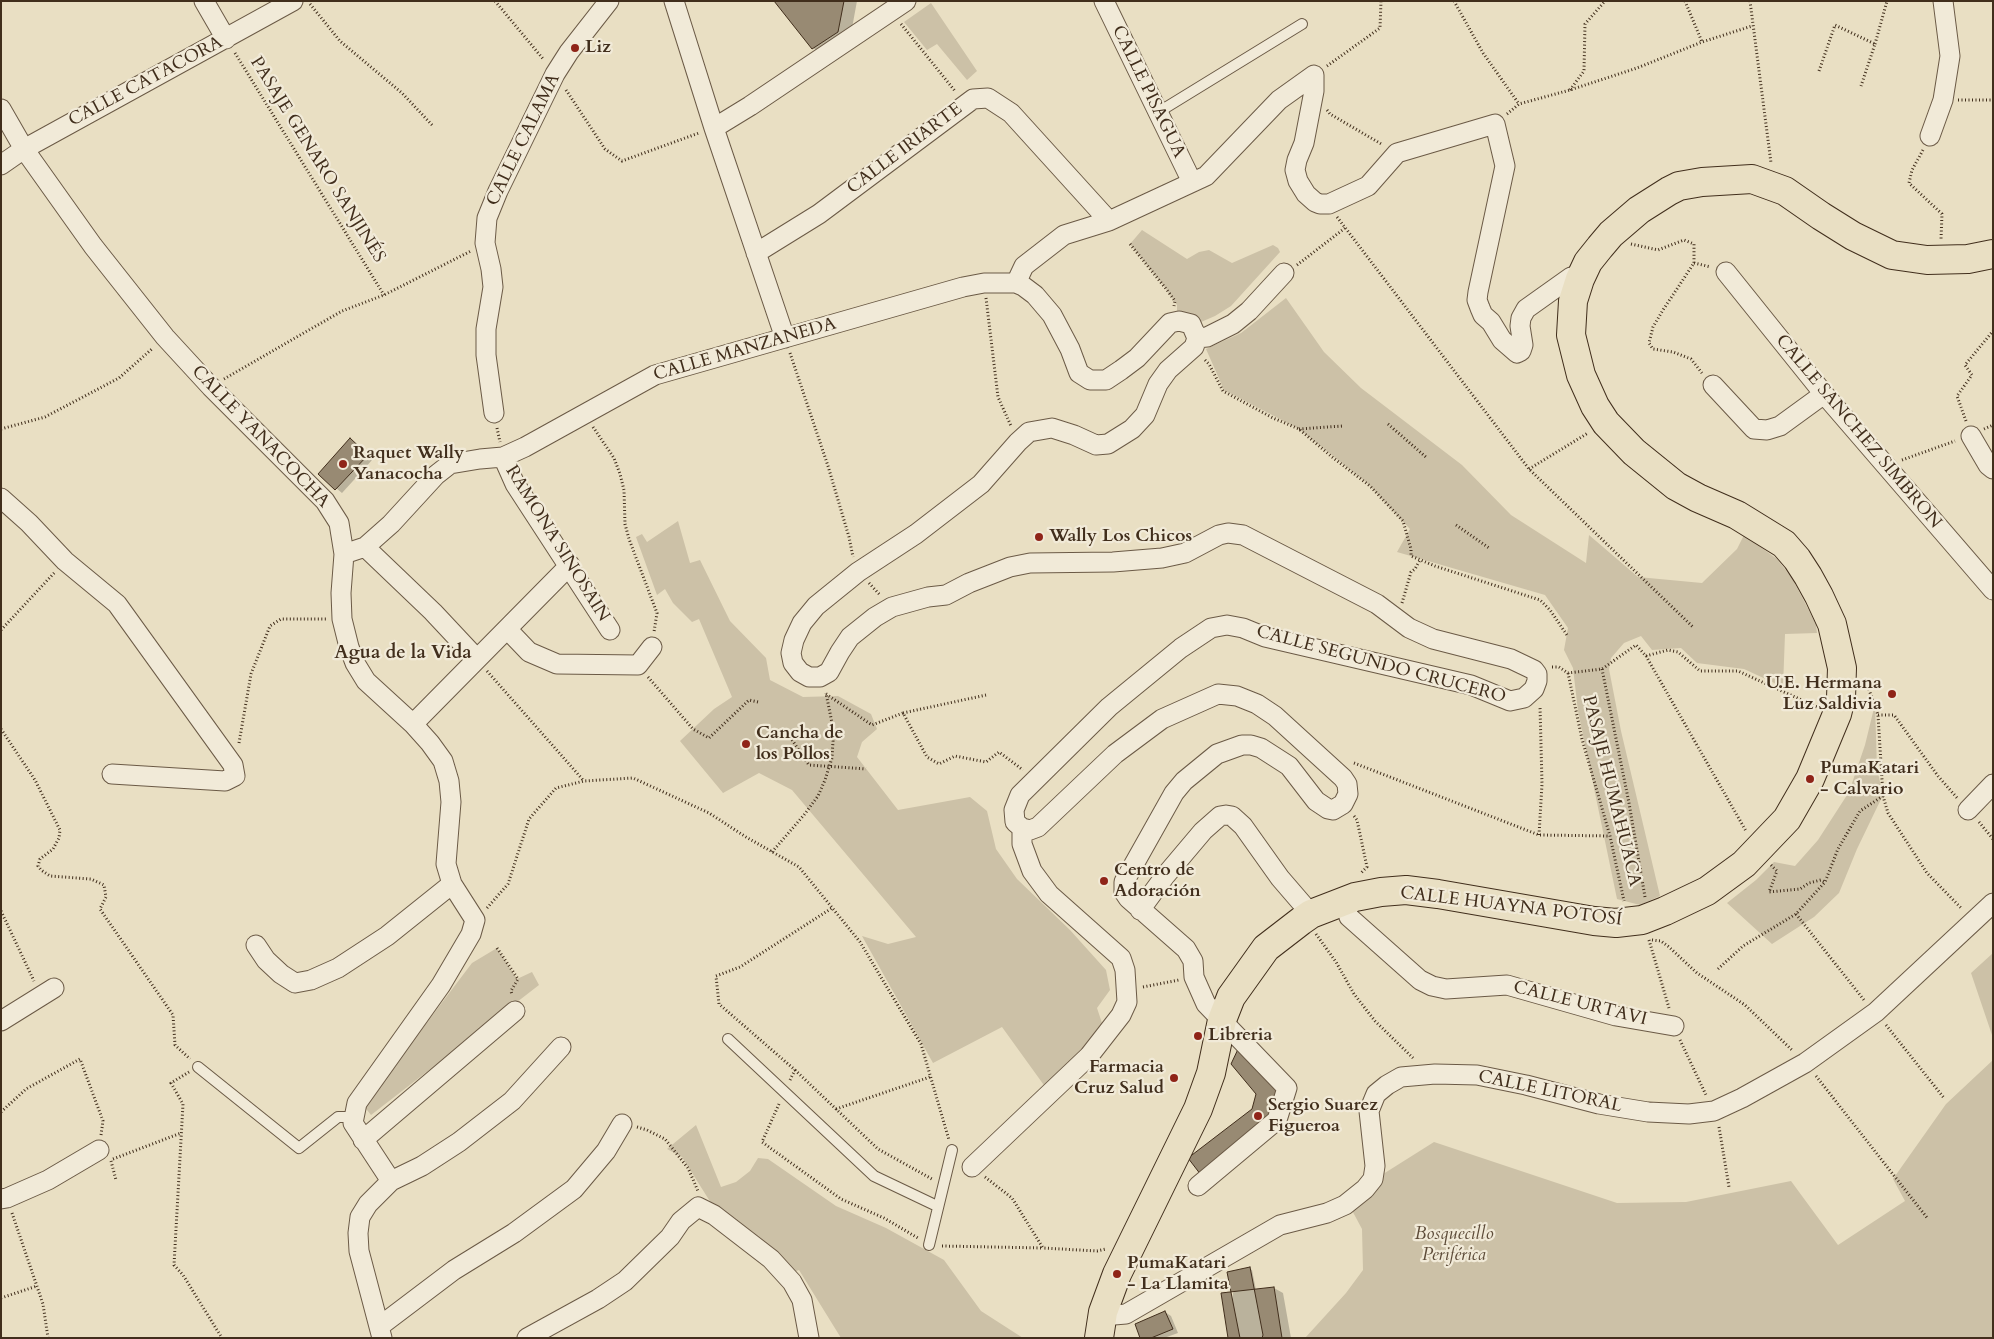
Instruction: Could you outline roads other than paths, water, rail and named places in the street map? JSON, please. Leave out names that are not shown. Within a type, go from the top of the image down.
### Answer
[{"type":"highway","name":"CALLE HUAYNA POTOSÍ","points":[[1101,1325],[1131,1243],[1198,1109],[1211,1073],[1222,1020],[1230,996],[1266,948],[1314,925],[1344,901],[1381,892],[1406,890],[1438,894],[1609,923],[1635,921],[1658,914],[1688,901],[1723,880],[1744,864],[1772,837],[1787,819],[1810,779],[1837,714],[1841,698],[1842,668],[1832,624],[1819,596],[1797,559],[1784,544],[1737,515],[1676,486],[1634,452],[1606,423],[1595,406],[1581,375],[1571,335],[1573,301],[1588,262],[1611,234],[1651,201],[1679,186],[1719,180],[1752,179],[1786,191],[1852,236],[1892,255],[1927,260],[1968,258],[1993,254]]},
{"type":"street","points":[[204,1],[226,39]]},
{"type":"street","name":"CALLE CATACORA","points":[[1,164],[24,148],[293,1]]},
{"type":"street","name":"CALLE CALAMA","points":[[494,414],[486,354],[486,329],[493,287],[485,243],[487,218],[498,191],[555,74],[569,52],[608,1]]},
{"type":"street","points":[[674,1],[714,128],[785,338]]},
{"type":"street","name":"CALLE PISAGUA","points":[[1104,1],[1192,182]]},
{"type":"street","points":[[1930,136],[1943,100],[1950,56],[1943,1]]},
{"type":"street","points":[[714,128],[750,106],[897,5]]},
{"type":"street","points":[[1284,273],[1249,311],[1233,324],[1194,344],[1191,324],[1179,321],[1170,324],[1137,358],[1106,380],[1090,380],[1079,373],[1070,349],[1052,314],[1035,295],[1016,283],[1024,266],[1064,235],[1109,221],[1206,176],[1279,100],[1314,83],[1304,143],[1296,160],[1295,170],[1298,181],[1306,194],[1320,204],[1328,204],[1368,186],[1397,153],[1495,124],[1505,166],[1477,300],[1480,308],[1502,340],[1517,353],[1521,351],[1523,346],[1520,326],[1521,318],[1526,309],[1571,277],[1580,279]]},
{"type":"street","name":"CALLE IRIARTE","points":[[756,254],[819,214],[973,99],[988,98],[1011,113],[1109,221]]},
{"type":"street","name":"CALLE YANACOCHA","points":[[1,109],[24,148],[93,246],[165,337],[211,386],[326,501],[339,523],[344,554],[341,593],[342,619],[355,663],[366,681],[413,724],[443,761],[449,781],[451,802],[446,864],[452,884],[475,920],[470,934],[441,984],[356,1103],[353,1117]]},
{"type":"street","name":"CALLE SANCHEZ SIMBRON","points":[[1726,272],[1824,394],[1993,590]]},
{"type":"street","name":"CALLE MANZANEDA","points":[[344,554],[365,547],[391,524],[436,475],[450,464],[503,457],[526,448],[584,413],[655,375],[962,287],[984,283],[1016,283]]},
{"type":"street","name":"CALLE SEGUNDO CRUCERO","points":[[972,1167],[1089,1056],[1121,1015],[1127,1002],[1125,970],[1121,958],[1049,894],[1032,870],[1022,844],[1022,828],[1015,822],[1014,810],[1020,796],[1109,707],[1181,648],[1211,628],[1227,625],[1243,628],[1265,637],[1471,685],[1510,701],[1524,698],[1530,694],[1538,681],[1534,670],[1522,663],[1433,639],[1409,628],[1377,604],[1243,535],[1228,533],[1219,535],[1185,553],[1169,557],[1113,562],[1030,563],[1010,567],[976,580],[946,595],[928,597],[892,607],[874,617],[850,637],[832,669],[824,675],[809,677],[797,669],[793,663],[791,653],[794,640],[802,623],[816,606],[858,572],[916,534],[981,484],[1029,432],[1052,428],[1096,445],[1108,444],[1132,429],[1145,415],[1158,384],[1168,370],[1194,344]]},
{"type":"street","points":[[1713,385],[1754,429],[1767,430],[1780,426],[1824,394]]},
{"type":"street","points":[[1971,436],[1993,469]]},
{"type":"street","name":"RAMONA SINOSAIN","points":[[503,457],[515,484],[570,565],[610,630]]},
{"type":"street","points":[[1,498],[29,523],[65,561],[117,604],[233,765],[235,776],[225,781],[112,774]]},
{"type":"street","points":[[365,547],[433,612],[477,659]]},
{"type":"street","points":[[413,724],[570,565]]},
{"type":"street","points":[[507,628],[529,652],[557,664],[638,665],[652,647]]},
{"type":"street","points":[[1022,828],[1030,830],[1038,827],[1115,754],[1162,719],[1218,694],[1237,696],[1257,704],[1291,729],[1343,778],[1348,789],[1343,804],[1333,810],[1322,806],[1289,766],[1261,748],[1242,745],[1217,754],[1184,781],[1174,793],[1124,882],[1124,892],[1140,910],[1186,949],[1193,961],[1194,976],[1206,1004],[1287,1088],[1276,1120],[1198,1186]]},
{"type":"street","points":[[1968,810],[1993,784]]},
{"type":"street","points":[[1140,910],[1165,876],[1203,831],[1220,816],[1226,815],[1232,816],[1243,826],[1314,925]]},
{"type":"street","points":[[256,945],[266,960],[280,974],[295,983],[311,980],[338,968],[387,936],[452,884]]},
{"type":"street","name":"CALLE URTAVI","points":[[1344,901],[1349,917],[1420,980],[1432,986],[1446,989],[1507,985],[1616,1016],[1674,1026]]},
{"type":"street","name":"CALLE LITORAL","points":[[1101,1325],[1114,1316],[1126,1314],[1280,1225],[1320,1216],[1345,1205],[1366,1189],[1373,1179],[1375,1166],[1369,1111],[1376,1094],[1401,1077],[1477,1075],[1526,1085],[1599,1104],[1648,1112],[1689,1114],[1714,1111],[1742,1098],[1805,1063],[1876,1012],[1993,903]]},
{"type":"street","points":[[1,1020],[48,992]]},
{"type":"street","points":[[363,1140],[515,1011]]},
{"type":"street","points":[[561,1047],[512,1101],[459,1142],[422,1166],[390,1181],[368,1204],[360,1217],[358,1233],[359,1251],[381,1332],[454,1270],[514,1233],[574,1189],[606,1151],[622,1124]]},
{"type":"street","points":[[353,1117],[353,1123],[390,1181]]},
{"type":"street","points":[[4,1199],[105,1155]]},
{"type":"street","points":[[527,1338],[598,1299],[625,1280],[670,1237],[681,1221],[698,1207],[714,1215],[771,1259],[792,1282],[802,1300],[809,1338]]},
{"type":"lane","points":[[1157,113],[1302,24]]},
{"type":"lane","points":[[728,1039],[874,1176],[937,1206]]},
{"type":"lane","points":[[198,1067],[299,1148],[338,1117],[353,1117]]},
{"type":"lane","points":[[929,1245],[952,1150]]},
{"type":"place","name":"Liz","points":[[575,48]]},
{"type":"place","name":"Raquet Wally Yanacocha","points":[[343,464]]},
{"type":"place","name":"Wally Los Chicos","points":[[1039,537]]},
{"type":"place","name":"U.E. Hermana Luz Saldivia","points":[[1892,694]]},
{"type":"place","name":"Cancha de los Pollos","points":[[746,744]]},
{"type":"place","name":"PumaKatari - Calvario","points":[[1810,779]]},
{"type":"place","name":"Centro de Adoración","points":[[1104,881]]},
{"type":"place","name":"Libreria","points":[[1198,1036]]},
{"type":"place","name":"Farmacia Cruz Salud","points":[[1174,1078]]},
{"type":"place","name":"Sergio Suarez Figueroa","points":[[1258,1116]]},
{"type":"place","name":"PumaKatari - La Llamita","points":[[1117,1274]]},
{"type":"district","name":"Agua de la Vida","points":[[403,654]]},
{"type":"park label","name":"Bosquecillo Periférica","points":[[1454,1245]]}]
